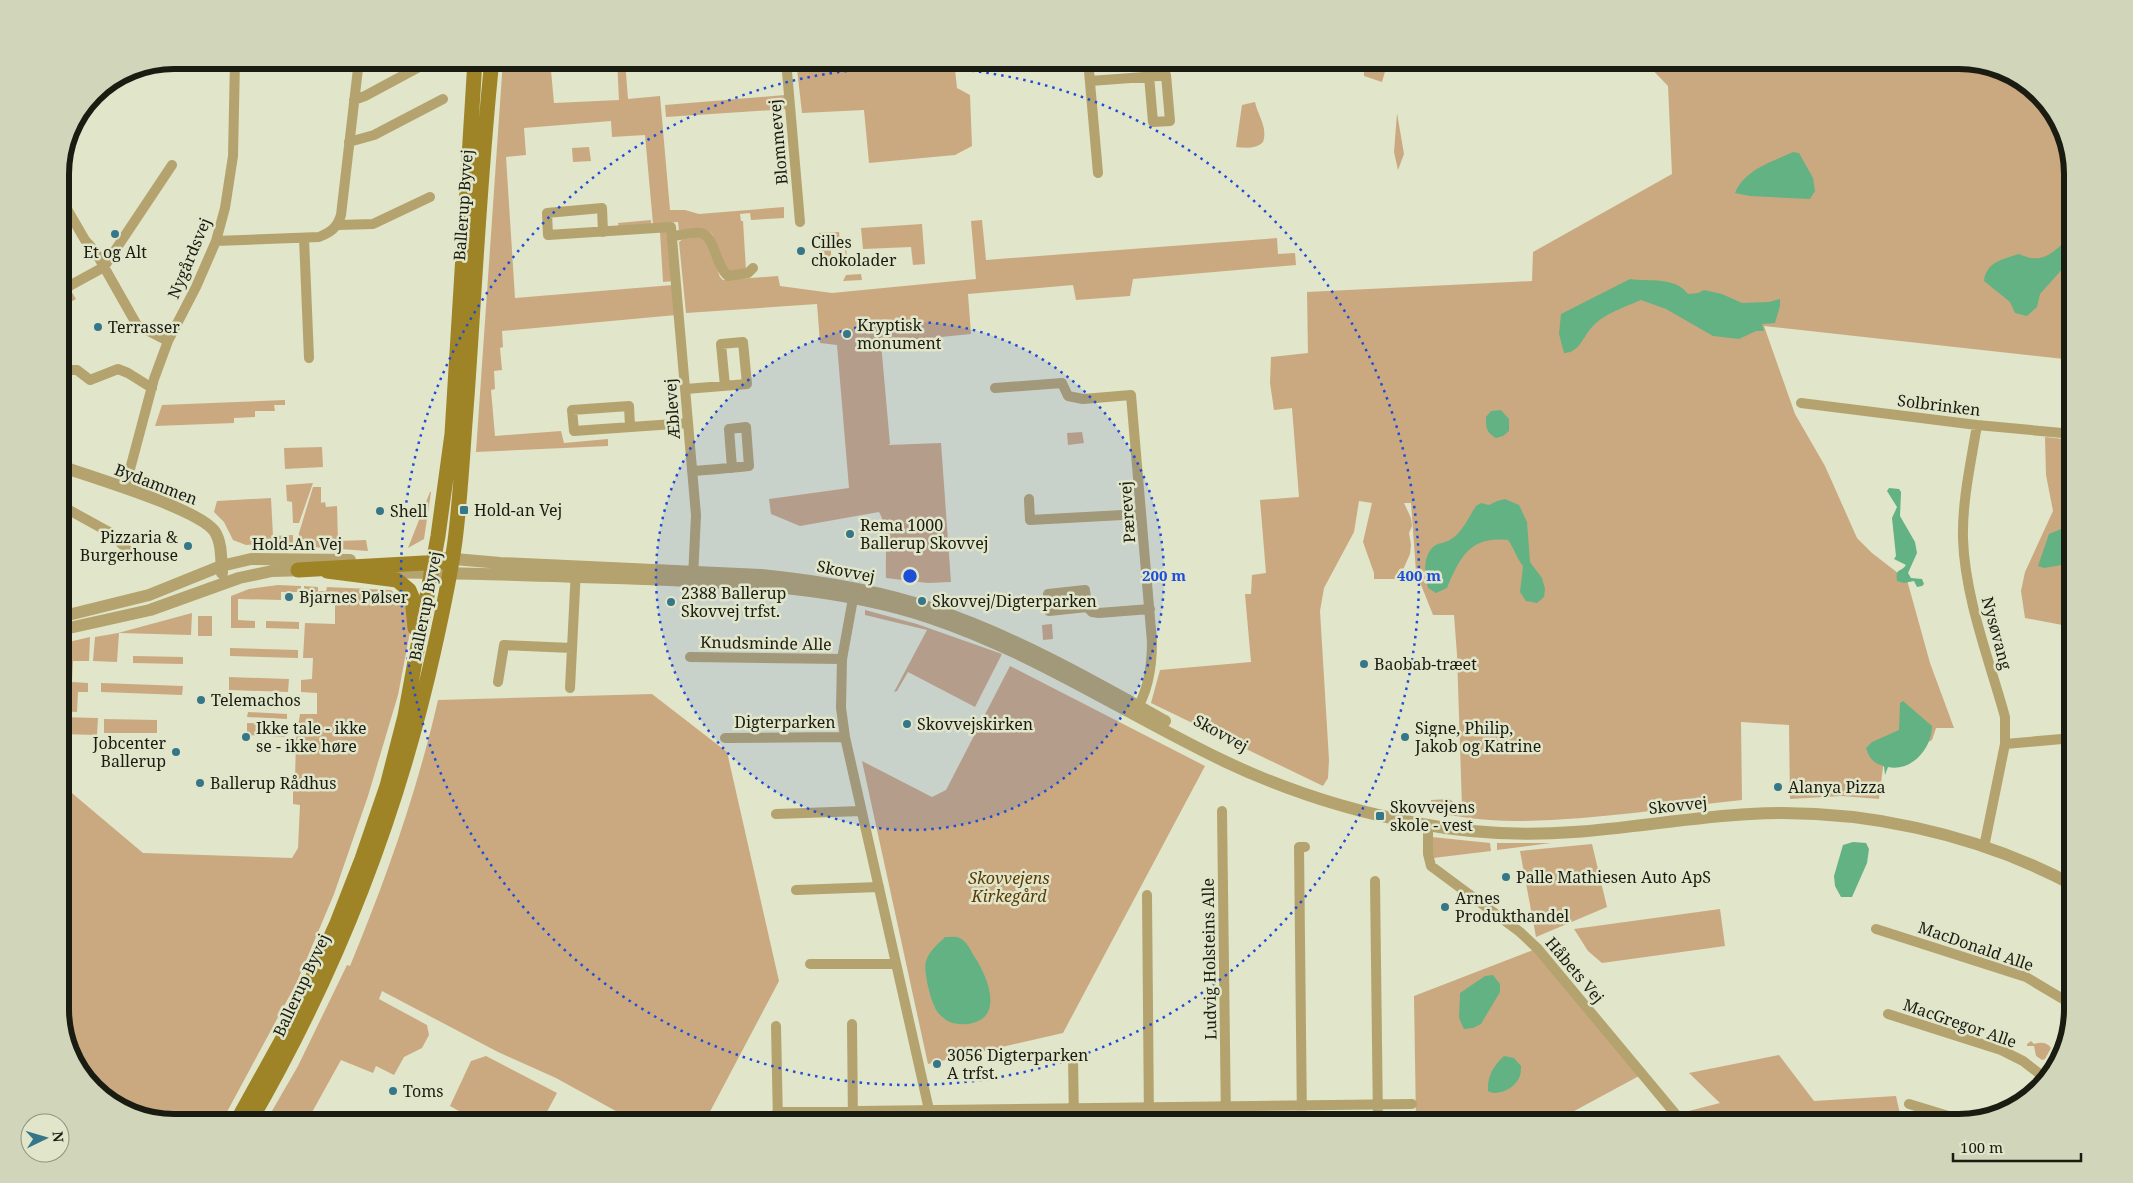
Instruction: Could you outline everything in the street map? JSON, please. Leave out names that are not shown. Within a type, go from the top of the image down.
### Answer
[{"type":"main road","name":"Ballerup Byvej","points":[[241,1114],[294,1018],[324,955],[350,890],[387,786],[406,716],[433,564],[452,434],[474,69]]},
{"type":"main road","name":"Ballerup Byvej","points":[[254,1114],[285,1061],[352,919],[374,862],[398,789],[418,718],[451,565],[461,487],[491,69]]},
{"type":"main road","points":[[298,570],[433,564],[451,565]]},
{"type":"main road","points":[[326,571],[390,578],[404,584],[409,590],[414,605],[415,668]]},
{"type":"street","name":"Nygårdsvej","points":[[125,488],[152,388],[168,341],[196,287],[216,241],[225,208],[233,156],[235,69]]},
{"type":"street","points":[[216,241],[319,237],[330,232],[338,225],[341,215],[358,69]]},
{"type":"street","points":[[354,100],[415,69]]},
{"type":"street","name":"Blommevej","points":[[787,69],[800,222]]},
{"type":"street","points":[[1089,69],[1098,172]]},
{"type":"street","points":[[1090,81],[1150,76],[1166,75],[1170,121],[1153,122],[1150,76]]},
{"type":"street","points":[[349,142],[374,135],[443,99]]},
{"type":"street","points":[[69,286],[104,267],[172,165]]},
{"type":"street","points":[[338,225],[373,224],[430,197]]},
{"type":"street","points":[[604,232],[602,208],[547,213],[548,235],[604,232],[671,227],[673,236],[702,233],[710,238],[721,270],[728,276],[748,273],[753,268]]},
{"type":"street","points":[[69,212],[85,240],[95,251],[136,325],[168,341]]},
{"type":"street","name":"Æblevej","points":[[673,236],[696,515],[693,577]]},
{"type":"street","points":[[304,238],[309,358]]},
{"type":"street","points":[[686,390],[747,384],[743,342],[721,344],[725,386]]},
{"type":"street","points":[[69,370],[77,370],[90,380],[118,369],[152,388]]},
{"type":"street","name":"Pærevej","points":[[995,388],[1062,383],[1068,396],[1083,399],[1131,395],[1150,609],[1152,656],[1148,679],[1136,710]]},
{"type":"street","name":"Solbrinken","points":[[1801,403],[1976,425],[2064,433]]},
{"type":"street","points":[[630,426],[629,406],[572,410],[574,430],[630,426],[638,428],[688,423]]},
{"type":"street","name":"Nysøvang","points":[[1976,425],[1965,503],[1963,537],[1965,564],[1969,588],[2005,717],[2005,744],[1984,847]]},
{"type":"street","points":[[692,472],[732,468]]},
{"type":"street","name":"Bydammen","points":[[69,469],[125,488],[203,519],[215,532],[220,542],[222,583]]},
{"type":"street","points":[[1029,499],[1030,520],[1141,514]]},
{"type":"street","points":[[69,510],[109,532],[131,554]]},
{"type":"street","name":"Hold-An Vej","points":[[69,615],[149,595],[222,566],[251,559],[433,564]]},
{"type":"street","name":"Hold-An Vej","points":[[69,628],[150,610],[222,583],[264,572],[326,571],[433,564]]},
{"type":"street","name":"Skovvej","points":[[451,565],[693,577],[790,578],[854,594],[904,600],[961,619],[1054,661],[1136,710],[1281,785],[1328,802],[1428,826],[1478,832],[1528,834],[1575,832],[1748,814],[1798,813],[1839,815],[1920,829],[1984,847],[2064,880]]},
{"type":"street","points":[[570,688],[576,572]]},
{"type":"street","name":"Digterparken","points":[[854,594],[842,659],[841,708],[845,737],[929,1114]]},
{"type":"street","points":[[1087,607],[1092,612],[1099,613],[1150,609]]},
{"type":"street","points":[[498,682],[504,645],[572,648]]},
{"type":"street","name":"Knudsminde Alle","points":[[690,657],[842,659]]},
{"type":"street","name":"Digterparken","points":[[725,738],[845,737]]},
{"type":"street","points":[[2005,744],[2064,739]]},
{"type":"street","name":"Ludvig Holsteins Alle","points":[[1222,811],[1226,1114]]},
{"type":"street","points":[[776,814],[861,812]]},
{"type":"street","name":"Håbets Vej","points":[[1428,826],[1428,854],[1431,866],[1520,932],[1538,949],[1676,1114]]},
{"type":"street","points":[[1302,1114],[1299,847],[1305,847]]},
{"type":"street","points":[[1375,881],[1378,1114]]},
{"type":"street","points":[[796,890],[879,887]]},
{"type":"street","points":[[1147,895],[1149,1114]]},
{"type":"street","name":"MacDonald Alle","points":[[1876,929],[2026,977],[2063,999]]},
{"type":"street","points":[[810,964],[896,964]]},
{"type":"street","name":"MacGregor Alle","points":[[1888,1014],[2001,1050],[2023,1061],[2041,1075]]},
{"type":"street","points":[[852,1024],[853,1111]]},
{"type":"street","points":[[776,1026],[778,1112],[1412,1104]]},
{"type":"street","points":[[1073,1056],[1074,1114]]},
{"type":"street","points":[[1910,1104],[1943,1114]]},
{"type":"green space","points":[[502,69],[551,69],[554,103],[619,100],[617,69],[626,69],[628,99],[660,96],[670,210],[685,210],[699,214],[784,207],[784,218],[751,220],[750,213],[740,214],[741,221],[743,221],[746,270],[728,272],[712,234],[708,231],[679,231],[678,222],[653,224],[645,135],[612,137],[611,121],[524,128],[526,155],[506,157],[515,298],[673,285],[676,315],[502,331],[503,347],[500,348],[502,370],[494,371],[495,389],[491,390],[495,436],[561,431],[564,443],[608,439],[608,446],[476,452]]},
{"type":"green space","points":[[797,69],[955,69],[957,88],[970,95],[972,146],[955,155],[869,163],[864,110],[802,113]]},
{"type":"green space","points":[[1364,69],[1386,69],[1382,82],[1364,76]]},
{"type":"green space","points":[[1652,69],[1973,70],[1993,74],[2018,86],[2047,115],[2059,140],[2064,166],[2064,359],[1764,326],[1795,414],[1825,466],[1857,538],[1872,553],[1907,580],[1930,663],[1954,728],[1936,728],[1932,740],[1883,767],[1879,799],[1842,796],[1790,799],[1789,725],[1741,722],[1742,800],[1571,819],[1494,820],[1431,812],[1431,800],[1449,799],[1462,807],[1454,615],[1433,615],[1416,572],[1411,503],[1404,503],[1411,518],[1412,526],[1409,533],[1410,554],[1399,579],[1374,579],[1374,573],[1363,542],[1372,503],[1359,501],[1354,532],[1324,588],[1320,611],[1329,760],[1328,778],[1323,786],[1151,703],[1160,670],[1251,662],[1245,594],[1251,594],[1252,575],[1266,573],[1260,500],[1299,497],[1292,408],[1274,410],[1270,383],[1271,357],[1308,353],[1307,292],[1532,281],[1533,252],[1672,174],[1668,86]]},
{"type":"green space","points":[[785,95],[787,109],[666,117],[665,105]]},
{"type":"green space","points":[[1255,102],[1264,131],[1263,142],[1254,147],[1236,147],[1242,105]]},
{"type":"green space","points":[[1397,113],[1404,154],[1398,170],[1394,152]]},
{"type":"green space","points":[[589,147],[591,161],[573,162],[572,148]]},
{"type":"green space","points":[[651,220],[651,224],[619,227],[618,223]]},
{"type":"green space","points":[[982,220],[986,260],[1277,238],[1278,254],[1295,253],[1296,265],[1133,279],[1130,296],[1076,300],[1073,285],[968,294],[971,334],[881,343],[890,444],[888,445],[941,443],[951,582],[928,583],[886,578],[886,544],[884,527],[879,512],[800,526],[771,514],[769,499],[849,488],[837,345],[820,343],[817,304],[686,313],[679,242],[683,239],[701,237],[706,240],[720,277],[723,280],[778,276],[780,286],[832,293],[976,279],[971,221]]},
{"type":"green space","points":[[922,224],[925,264],[913,265],[911,247],[863,249],[861,228]]},
{"type":"green space","points":[[667,231],[674,281],[663,282],[660,232]]},
{"type":"green space","points":[[839,232],[840,243],[820,245],[819,233]]},
{"type":"green space","points":[[846,245],[848,272],[845,249],[831,250],[831,259],[822,259],[821,247]]},
{"type":"green space","points":[[861,274],[862,280],[843,281],[846,275]]},
{"type":"green space","points":[[69,290],[76,299],[69,303]]},
{"type":"green space","points":[[285,400],[285,405],[274,405],[275,411],[255,411],[255,417],[234,418],[234,423],[155,426],[162,405]]},
{"type":"green space","points":[[1082,432],[1084,443],[1068,445],[1067,433]]},
{"type":"green space","points":[[2045,437],[2064,439],[2064,625],[2025,618],[2021,591],[2025,572],[2053,511],[2046,475]]},
{"type":"green space","points":[[322,447],[323,467],[285,469],[284,448]]},
{"type":"green space","points":[[313,483],[299,523],[293,523],[292,502],[287,501],[286,485]]},
{"type":"green space","points":[[313,487],[321,487],[321,503],[325,502],[326,507],[337,506],[338,541],[366,540],[368,551],[298,546],[299,533]]},
{"type":"green space","points":[[430,492],[424,539],[408,548]]},
{"type":"green space","points":[[271,498],[273,536],[293,535],[293,545],[271,543],[246,545],[233,540],[224,522],[214,512],[217,501]]},
{"type":"green space","points":[[278,585],[301,586],[301,592],[281,592],[281,600],[238,599],[238,620],[255,621],[255,628],[231,628],[231,596],[249,589]]},
{"type":"green space","points":[[304,586],[318,587],[318,591],[326,591],[327,587],[391,590],[401,599],[407,609],[410,632],[398,695],[368,796],[334,894],[297,982],[226,1114],[173,1114],[146,1111],[115,1097],[104,1088],[86,1068],[74,1043],[69,1017],[69,791],[143,853],[292,858],[298,848],[300,805],[293,804],[293,791],[300,791],[301,779],[295,779],[296,739],[300,714],[317,714],[317,693],[301,692],[301,680],[312,679],[313,658],[303,658],[305,623],[335,624],[335,602],[304,600]]},
{"type":"green space","points":[[865,610],[917,624],[1002,654],[975,707],[908,672],[897,691],[894,692],[927,630],[865,615]]},
{"type":"green space","points":[[192,613],[191,635],[119,633],[117,662],[93,661],[95,637],[118,633]]},
{"type":"green space","points":[[198,616],[212,616],[212,636],[198,636]]},
{"type":"green space","points":[[266,621],[299,622],[299,629],[266,628]]},
{"type":"green space","points":[[1052,624],[1053,639],[1043,640],[1042,625]]},
{"type":"green space","points":[[90,637],[89,661],[73,661],[72,682],[88,683],[88,692],[78,692],[77,712],[69,712],[69,642]]},
{"type":"green space","points":[[230,648],[298,650],[298,658],[230,656]]},
{"type":"green space","points":[[133,656],[183,657],[183,664],[133,663]]},
{"type":"green space","name":"Skovvejens Kirkegård","points":[[1010,666],[1205,766],[1063,1033],[928,1064],[862,761],[932,797],[946,790]]},
{"type":"green space","points":[[229,677],[289,679],[288,692],[229,690]]},
{"type":"green space","points":[[101,683],[183,686],[182,695],[101,692]]},
{"type":"green space","points":[[652,694],[727,752],[779,981],[709,1114],[621,1114],[556,1078],[498,1052],[382,991],[379,999],[427,1025],[429,1035],[422,1048],[404,1057],[394,1075],[376,1066],[373,1073],[341,1060],[311,1114],[270,1114],[298,1066],[347,965],[350,966],[400,835],[430,734],[438,700]]},
{"type":"green space","points":[[248,712],[287,714],[287,719],[247,717]]},
{"type":"green space","points":[[69,717],[98,718],[97,735],[69,734]]},
{"type":"green space","points":[[104,719],[157,720],[157,733],[104,733]]},
{"type":"green space","points":[[247,723],[285,724],[285,737],[247,735]]},
{"type":"green space","points":[[1432,837],[1490,843],[1491,851],[1433,858]]},
{"type":"green space","points":[[1497,843],[1551,843],[1497,850]]},
{"type":"green space","points":[[1592,844],[1607,907],[1536,937],[1520,851]]},
{"type":"green space","points":[[1720,909],[1725,946],[1602,963],[1588,951],[1574,929]]},
{"type":"green space","points":[[1536,949],[1639,1076],[1569,1114],[1416,1114],[1414,996]]},
{"type":"green space","points":[[2031,1041],[2034,1044],[2046,1044],[2051,1048],[2045,1059],[2042,1060],[2036,1056],[2034,1046],[2027,1046]]},
{"type":"green space","points":[[1779,1055],[1814,1101],[1896,1096],[1900,1114],[1682,1114],[1720,1103],[1689,1073]]},
{"type":"green space","points":[[486,1056],[557,1093],[546,1114],[464,1114],[450,1106],[471,1061]]},
{"type":"shaded area","points":[[1793,152],[1799,153],[1813,178],[1815,191],[1810,199],[1750,196],[1735,193],[1745,178],[1752,172]]},
{"type":"shaded area","points":[[2064,242],[2064,267],[2040,294],[2037,307],[2027,316],[2015,313],[2010,302],[1984,281],[1988,269],[1996,262],[2019,254],[2035,258],[2049,255]]},
{"type":"shaded area","points":[[1630,279],[1669,282],[1683,288],[1688,294],[1704,290],[1722,294],[1742,303],[1769,302],[1780,299],[1780,306],[1775,323],[1762,324],[1764,331],[1756,331],[1739,339],[1713,336],[1666,309],[1641,300],[1602,318],[1592,327],[1577,347],[1564,353],[1559,334],[1561,314]]},
{"type":"shaded area","points":[[1501,410],[1509,419],[1509,431],[1503,436],[1496,438],[1487,429],[1486,417],[1491,411]]},
{"type":"shaded area","points":[[1889,488],[1899,489],[1901,492],[1900,516],[1915,542],[1917,553],[1908,573],[1911,578],[1922,579],[1924,584],[1922,586],[1917,587],[1914,581],[1904,583],[1897,581],[1897,572],[1906,565],[1894,559],[1896,556],[1892,518],[1897,507],[1887,491]]},
{"type":"shaded area","points":[[1505,499],[1519,505],[1527,522],[1530,562],[1542,578],[1545,589],[1544,597],[1537,603],[1526,601],[1520,592],[1523,566],[1508,540],[1484,541],[1475,545],[1462,558],[1447,588],[1436,593],[1428,588],[1425,572],[1426,561],[1433,547],[1455,537],[1476,506],[1481,503],[1489,505]]},
{"type":"shaded area","points":[[2064,528],[2064,565],[2044,568],[2038,566],[2049,534]]},
{"type":"shaded area","points":[[2064,665],[2064,685],[2063,684],[2061,671]]},
{"type":"shaded area","points":[[1903,701],[1932,726],[1931,734],[1919,757],[1905,766],[1897,768],[1888,767],[1885,775],[1884,766],[1872,760],[1866,748],[1872,742],[1899,730],[1900,703]]},
{"type":"shaded area","points":[[1853,842],[1866,843],[1869,849],[1867,863],[1852,897],[1841,897],[1835,886],[1834,876],[1843,845]]},
{"type":"shaded area","points":[[945,937],[958,937],[965,942],[984,974],[990,995],[990,1005],[987,1014],[980,1020],[968,1024],[954,1023],[939,1014],[935,1007],[927,983],[925,965],[931,951]]},
{"type":"shaded area","points":[[1493,975],[1500,984],[1500,992],[1481,1024],[1473,1028],[1464,1029],[1459,1018],[1460,993],[1485,976]]},
{"type":"shaded area","points":[[1504,1056],[1514,1058],[1521,1066],[1520,1075],[1517,1082],[1510,1088],[1492,1093],[1488,1091],[1490,1076]]},
{"type":"place","name":"Et og Alt","points":[[115,234]]},
{"type":"place","name":"Cilles chokolader","points":[[801,251]]},
{"type":"place","name":"Terrasser","points":[[98,327]]},
{"type":"place","name":"Kryptisk monument","points":[[847,334]]},
{"type":"place","name":"Hold-an Vej","points":[[464,510]]},
{"type":"place","name":"Shell","points":[[380,511]]},
{"type":"place","name":"Rema 1000 Ballerup Skovvej","points":[[850,534]]},
{"type":"place","name":"Pizzaria & Burgerhouse","points":[[188,546]]},
{"type":"place","name":"Bjarnes Pølser","points":[[289,597]]},
{"type":"place","name":"Skovvej/Digterparken","points":[[922,601]]},
{"type":"place","name":"2388 Ballerup Skovvej trfst.","points":[[671,602]]},
{"type":"place","name":"Baobab-træet","points":[[1364,664]]},
{"type":"place","name":"Telemachos","points":[[201,700]]},
{"type":"place","name":"Skovvejskirken","points":[[907,724]]},
{"type":"place","name":"Ikke tale - ikke se - ikke høre","points":[[246,737]]},
{"type":"place","name":"Signe, Philip, Jakob og Katrine","points":[[1405,737]]},
{"type":"place","name":"Jobcenter Ballerup","points":[[176,752]]},
{"type":"place","name":"Ballerup Rådhus","points":[[200,783]]},
{"type":"place","name":"Alanya Pizza","points":[[1778,787]]},
{"type":"place","name":"Skovvejens skole - vest","points":[[1380,816]]},
{"type":"place","name":"Palle Mathiesen Auto ApS","points":[[1506,877]]},
{"type":"place","name":"Arnes Produkthandel","points":[[1445,907]]},
{"type":"place","name":"3056 Digterparken A trfst.","points":[[937,1064]]},
{"type":"place","name":"Toms","points":[[393,1091]]}]
